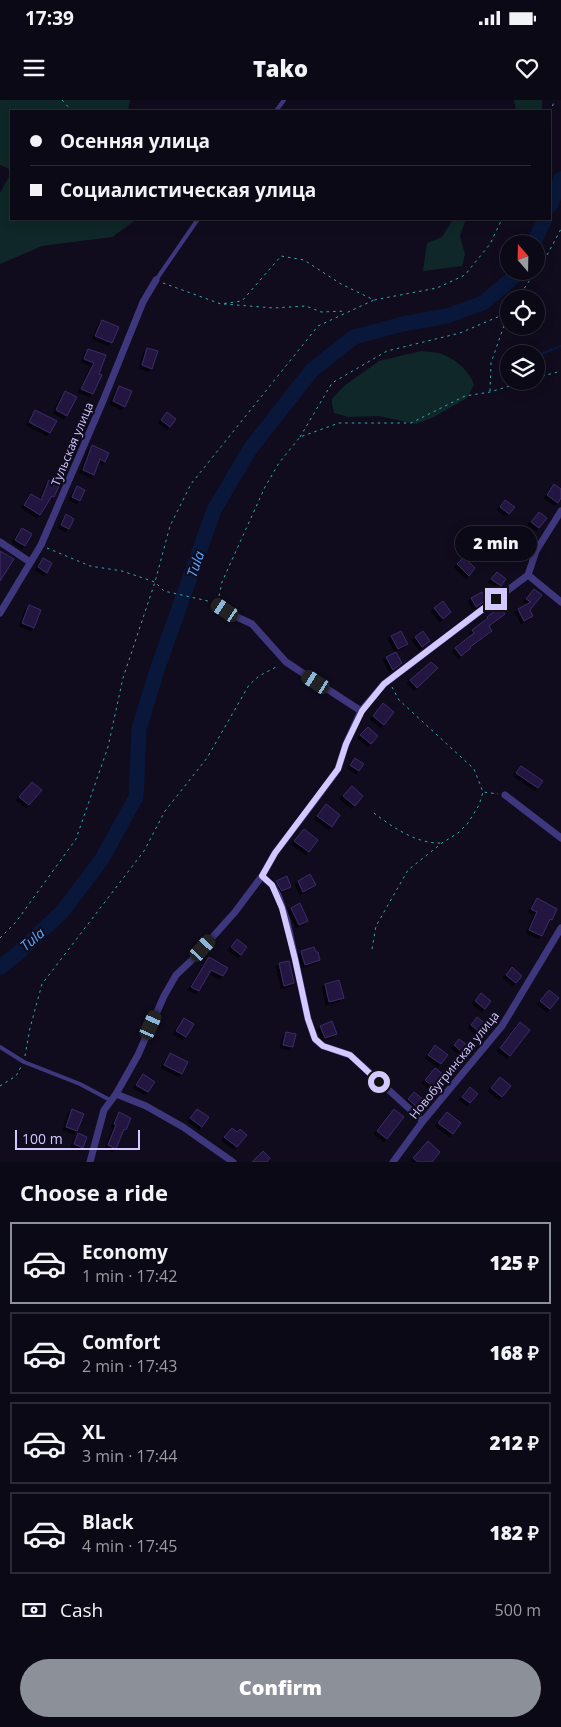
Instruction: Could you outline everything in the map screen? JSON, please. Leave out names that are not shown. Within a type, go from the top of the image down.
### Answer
[{"type":"street","name":"Тульская улица","points":[[0,613],[40,545],[103,401],[143,302],[156,280]]},
{"type":"street","points":[[90,1162],[104,1110],[138,1055],[164,996],[176,976],[236,912],[262,876],[275,853],[338,769],[346,744],[362,711],[388,680],[528,575],[536,551],[561,510]]},
{"type":"street","points":[[0,542],[30,562]]},
{"type":"street","points":[[528,575],[561,602]]},
{"type":"street","points":[[216,603],[235,616],[252,624],[286,662],[362,711]]},
{"type":"street","points":[[505,795],[561,838]]},
{"type":"street","points":[[262,876],[272,885],[278,895],[286,921],[308,1019],[315,1039],[323,1046],[350,1055],[423,1121]]},
{"type":"street","name":"Новобугринская улица","points":[[393,1162],[423,1121],[502,1026],[561,928]]},
{"type":"street","points":[[113,1097],[146,1106],[183,1127],[233,1162]]},
{"type":"lane","points":[[156,280],[197,220]]},
{"type":"lane","points":[[0,1047],[24,1062],[113,1097]]},
{"type":"path","points":[[62,100],[71,110]]},
{"type":"path","points":[[0,938],[16,922],[76,839],[108,747],[123,678],[170,526],[191,484],[318,326],[374,300],[437,288],[465,276],[490,244],[502,220]]},
{"type":"path","points":[[545,258],[561,229]]},
{"type":"path","points":[[221,304],[242,301],[281,256],[304,260],[341,284],[374,300]]},
{"type":"path","points":[[156,280],[221,304],[274,308],[306,306],[321,312],[348,311]]},
{"type":"path","points":[[216,603],[220,595],[222,582],[265,487],[280,463],[300,438],[332,383],[387,351],[460,333],[500,316]]},
{"type":"path","points":[[490,392],[491,363],[500,335]]},
{"type":"path","points":[[545,375],[561,371]]},
{"type":"path","points":[[300,438],[339,424],[411,423],[465,396],[500,389]]},
{"type":"path","points":[[40,545],[90,566],[122,571],[154,582],[164,591],[205,600]]},
{"type":"path","points":[[0,1086],[16,1076],[24,1062],[30,1028],[42,984],[144,851],[165,812],[207,758],[249,685],[259,676],[286,662]]},
{"type":"path","points":[[372,949],[376,926],[408,870],[458,833],[468,823],[483,792],[474,770],[399,700],[388,680]]},
{"type":"path","points":[[483,792],[505,795]]},
{"type":"path","points":[[374,813],[406,833],[431,843],[442,843]]},
{"type":"green space","points":[[0,100],[130,100],[128,110],[10,110],[10,170],[0,165]]},
{"type":"green space","points":[[514,100],[542,100],[542,110],[516,110]]},
{"type":"green space","points":[[10,175],[10,220],[136,220],[112,237],[42,246],[0,264],[0,193]]},
{"type":"green space","points":[[452,220],[466,220],[460,236],[465,254],[462,266],[423,271],[427,243],[442,237]]},
{"type":"green space","points":[[421,351],[442,354],[454,360],[462,367],[474,385],[467,398],[434,417],[416,424],[379,416],[348,417],[334,413],[332,399],[344,386],[379,361]]},
{"type":"building","points":[[102,320],[119,327],[112,343],[95,336]]},
{"type":"building","points":[[147,348],[158,351],[152,369],[142,365]]},
{"type":"building","points":[[88,349],[106,355],[99,374],[102,375],[93,394],[81,389],[94,363],[84,359]]},
{"type":"building","points":[[119,386],[132,391],[125,407],[113,401]]},
{"type":"building","points":[[65,391],[77,397],[67,416],[56,410]]},
{"type":"building","points":[[35,410],[57,421],[50,433],[29,422]]},
{"type":"building","points":[[167,412],[176,419],[170,427],[161,420]]},
{"type":"building","points":[[92,445],[109,453],[105,462],[100,459],[94,475],[83,470]]},
{"type":"building","points":[[49,480],[60,484],[54,497],[52,496],[40,515],[24,505],[31,494],[41,500]]},
{"type":"building","points":[[554,484],[561,489],[561,498],[558,503],[547,495]]},
{"type":"building","points":[[77,486],[85,490],[80,501],[72,497]]},
{"type":"building","points":[[505,500],[515,507],[509,514],[500,507]]},
{"type":"building","points":[[539,512],[547,518],[539,528],[531,522]]},
{"type":"building","points":[[66,514],[74,519],[69,529],[61,525]]},
{"type":"building","points":[[22,528],[32,534],[25,546],[15,540]]},
{"type":"building","points":[[511,538],[523,548],[513,559],[501,549]]},
{"type":"building","points":[[0,551],[14,559],[0,581]]},
{"type":"building","points":[[464,557],[475,568],[469,576],[457,564]]},
{"type":"building","points":[[43,558],[52,563],[47,573],[38,567]]},
{"type":"building","points":[[497,572],[506,579],[501,586],[491,579]]},
{"type":"building","points":[[534,589],[542,595],[530,610],[533,616],[524,621],[518,609],[531,602],[526,599]]},
{"type":"building","points":[[482,592],[486,600],[476,607],[471,598]]},
{"type":"building","points":[[443,601],[451,612],[443,619],[434,608]]},
{"type":"building","points":[[29,605],[41,610],[34,628],[22,623]]},
{"type":"building","points":[[500,607],[505,614],[489,626],[492,631],[461,656],[455,648],[474,633],[472,630]]},
{"type":"building","points":[[401,631],[408,644],[398,649],[391,636]]},
{"type":"building","points":[[423,631],[430,641],[422,647],[415,637]]},
{"type":"building","points":[[396,652],[402,663],[393,670],[386,657]]},
{"type":"building","points":[[431,662],[438,668],[417,688],[410,680]]},
{"type":"building","points":[[383,703],[394,712],[384,725],[373,716]]},
{"type":"building","points":[[368,727],[378,736],[371,744],[360,735]]},
{"type":"building","points":[[355,758],[364,764],[359,771],[350,765]]},
{"type":"building","points":[[521,766],[543,781],[538,788],[516,773]]},
{"type":"building","points":[[32,782],[42,790],[29,805],[19,797]]},
{"type":"building","points":[[352,786],[363,796],[355,806],[343,796]]},
{"type":"building","points":[[326,804],[340,815],[332,827],[317,816]]},
{"type":"building","points":[[304,829],[318,840],[309,852],[294,841]]},
{"type":"building","points":[[310,874],[316,885],[303,892],[298,881]]},
{"type":"building","points":[[287,876],[291,887],[282,891],[276,881]]},
{"type":"building","points":[[537,898],[557,909],[542,936],[529,930],[537,912],[531,909]]},
{"type":"building","points":[[300,903],[308,921],[299,925],[291,908]]},
{"type":"building","points":[[237,939],[247,947],[241,955],[231,947]]},
{"type":"building","points":[[314,947],[316,952],[318,952],[320,960],[305,965],[301,951]]},
{"type":"building","points":[[209,957],[228,968],[223,976],[211,970],[199,991],[191,987]]},
{"type":"building","points":[[289,961],[294,983],[284,986],[279,963]]},
{"type":"building","points":[[512,967],[522,976],[516,983],[506,975]]},
{"type":"building","points":[[339,980],[344,998],[329,1002],[325,984]]},
{"type":"building","points":[[549,990],[559,998],[550,1009],[540,1001]]},
{"type":"building","points":[[481,993],[491,1001],[485,1009],[475,1001]]},
{"type":"building","points":[[477,1017],[487,1025],[481,1033],[471,1025]]},
{"type":"building","points":[[184,1018],[194,1024],[186,1037],[176,1031]]},
{"type":"building","points":[[332,1021],[337,1034],[325,1038],[320,1026]]},
{"type":"building","points":[[520,1022],[530,1030],[510,1056],[500,1048]]},
{"type":"building","points":[[286,1032],[296,1034],[293,1047],[283,1045]]},
{"type":"building","points":[[459,1039],[467,1045],[462,1052],[454,1045]]},
{"type":"building","points":[[435,1045],[448,1055],[441,1064],[428,1055]]},
{"type":"building","points":[[170,1053],[188,1062],[182,1074],[164,1065]]},
{"type":"building","points":[[435,1068],[443,1074],[434,1087],[425,1080]]},
{"type":"building","points":[[143,1074],[155,1082],[148,1092],[136,1085]]},
{"type":"building","points":[[500,1077],[511,1086],[502,1097],[491,1088]]},
{"type":"building","points":[[470,1087],[478,1094],[470,1103],[462,1097]]},
{"type":"building","points":[[414,1092],[424,1100],[418,1108],[408,1099]]},
{"type":"building","points":[[72,1109],[84,1114],[77,1131],[66,1127]]},
{"type":"building","points":[[197,1109],[209,1117],[202,1127],[190,1118]]},
{"type":"building","points":[[394,1109],[404,1117],[387,1139],[377,1131]]},
{"type":"building","points":[[119,1112],[131,1118],[126,1130],[124,1129],[116,1149],[108,1145]]},
{"type":"building","points":[[447,1112],[461,1123],[453,1134],[438,1123]]},
{"type":"building","points":[[232,1128],[237,1132],[240,1129],[247,1135],[237,1147],[224,1137]]},
{"type":"building","points":[[78,1133],[87,1137],[83,1148],[74,1144]]},
{"type":"building","points":[[428,1141],[440,1152],[432,1162],[418,1162],[413,1158]]},
{"type":"building","points":[[263,1151],[270,1158],[267,1162],[252,1162]]},
{"type":"waterway","name":"Tula","points":[[551,204],[561,179]]},
{"type":"waterway","name":"Tula","points":[[537,235],[545,220]]},
{"type":"waterway","name":"Tula","points":[[0,967],[16,955],[62,912],[102,859],[136,797],[139,729],[157,670],[214,510],[250,449],[312,370],[354,337],[403,324],[447,316],[483,303],[510,280]]},
{"type":"waterway","points":[[545,352],[561,346]]},
{"type":"route","points":[[379,1082],[350,1055],[323,1046],[315,1039],[308,1019],[286,921],[278,895],[272,885],[262,876],[275,853],[338,769],[346,744],[362,711],[384,684],[496,599]]}]
